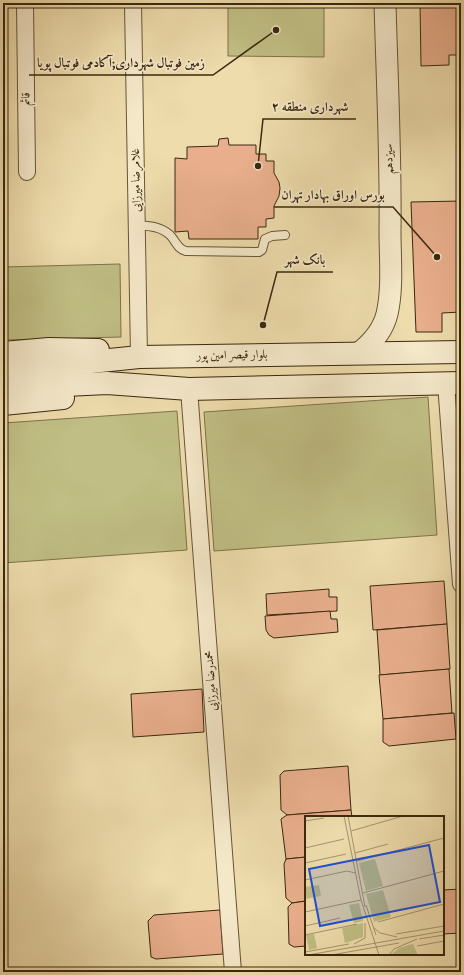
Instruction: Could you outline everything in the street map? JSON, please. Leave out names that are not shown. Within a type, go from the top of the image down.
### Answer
[{"type":"main road","points":[[3,353],[49,349],[79,349],[97,350],[139,357]]},
{"type":"main road","name":"بلوار قیصر امین پور","points":[[3,371],[139,357],[461,352]]},
{"type":"main road","points":[[3,388],[107,383],[189,389],[454,383]]},
{"type":"main road","points":[[3,404],[91,395],[146,386]]},
{"type":"street","name":"قائم","points":[[25,3],[27,172]]},
{"type":"street","name":"غلامرضا میرزایی","points":[[134,3],[139,357]]},
{"type":"street","name":"سیزدهم","points":[[360,353],[369,346],[380,332],[387,315],[390,295],[390,188],[385,3]]},
{"type":"street","points":[[454,383],[461,584]]},
{"type":"street","name":"محمدرضا میرزایی","points":[[189,389],[233,972]]},
{"type":"lane","points":[[136,225],[158,227],[171,236],[179,248],[186,252],[259,252],[262,250],[265,240],[272,236],[285,235]]},
{"type":"shaded area","points":[[228,3],[324,3],[324,57],[228,56]]},
{"type":"shaded area","points":[[120,264],[121,337],[3,340],[3,267]]},
{"type":"shaded area","points":[[428,397],[437,535],[214,551],[204,412]]},
{"type":"shaded area","points":[[177,411],[187,550],[3,563],[3,423]]},
{"type":"building","points":[[420,3],[461,3],[461,55],[449,55],[449,65],[421,66]]},
{"type":"building","points":[[228,138],[229,145],[256,145],[256,154],[266,154],[266,161],[274,161],[274,173],[279,182],[280,188],[279,196],[274,206],[274,218],[266,219],[266,227],[258,227],[258,239],[189,239],[188,231],[175,232],[175,158],[187,159],[187,147],[218,146],[219,139]]},
{"type":"building","points":[[461,201],[461,312],[442,313],[442,332],[416,332],[411,202]]},
{"type":"building","points":[[444,581],[447,624],[373,630],[370,586]]},
{"type":"building","points":[[329,589],[329,597],[337,597],[337,611],[267,615],[266,594]]},
{"type":"building","points":[[330,611],[331,619],[337,619],[338,632],[274,638],[269,635],[266,630],[265,616]]},
{"type":"building","points":[[447,624],[450,669],[380,675],[377,630]]},
{"type":"building","points":[[449,669],[452,713],[383,719],[379,675]]},
{"type":"building","points":[[202,689],[204,732],[133,737],[131,694]]},
{"type":"building","points":[[454,713],[456,739],[389,746],[383,742],[383,719]]},
{"type":"building","points":[[348,766],[351,810],[287,815],[281,810],[280,775],[284,771]]},
{"type":"building","points":[[351,810],[352,816],[305,816],[305,857],[286,859],[281,819],[287,815]]},
{"type":"building","points":[[305,857],[305,901],[292,903],[286,898],[284,864],[286,859]]},
{"type":"building","points":[[461,889],[461,933],[444,934],[444,890]]},
{"type":"building","points":[[305,901],[305,946],[294,947],[289,944],[288,907],[292,903]]},
{"type":"building","points":[[220,910],[223,954],[156,959],[151,957],[148,921],[154,915]]},
{"type":"place","name":"زمین فوتبال شهرداری;آکادمی فوتبال پویا","points":[[276,30]]},
{"type":"place","name":"شهرداری منطقه ۲","points":[[258,166]]},
{"type":"place","name":"بورس اوراق بهادار تهران","points":[[437,257]]},
{"type":"place","name":"بانک شهر","points":[[263,325]]}]
